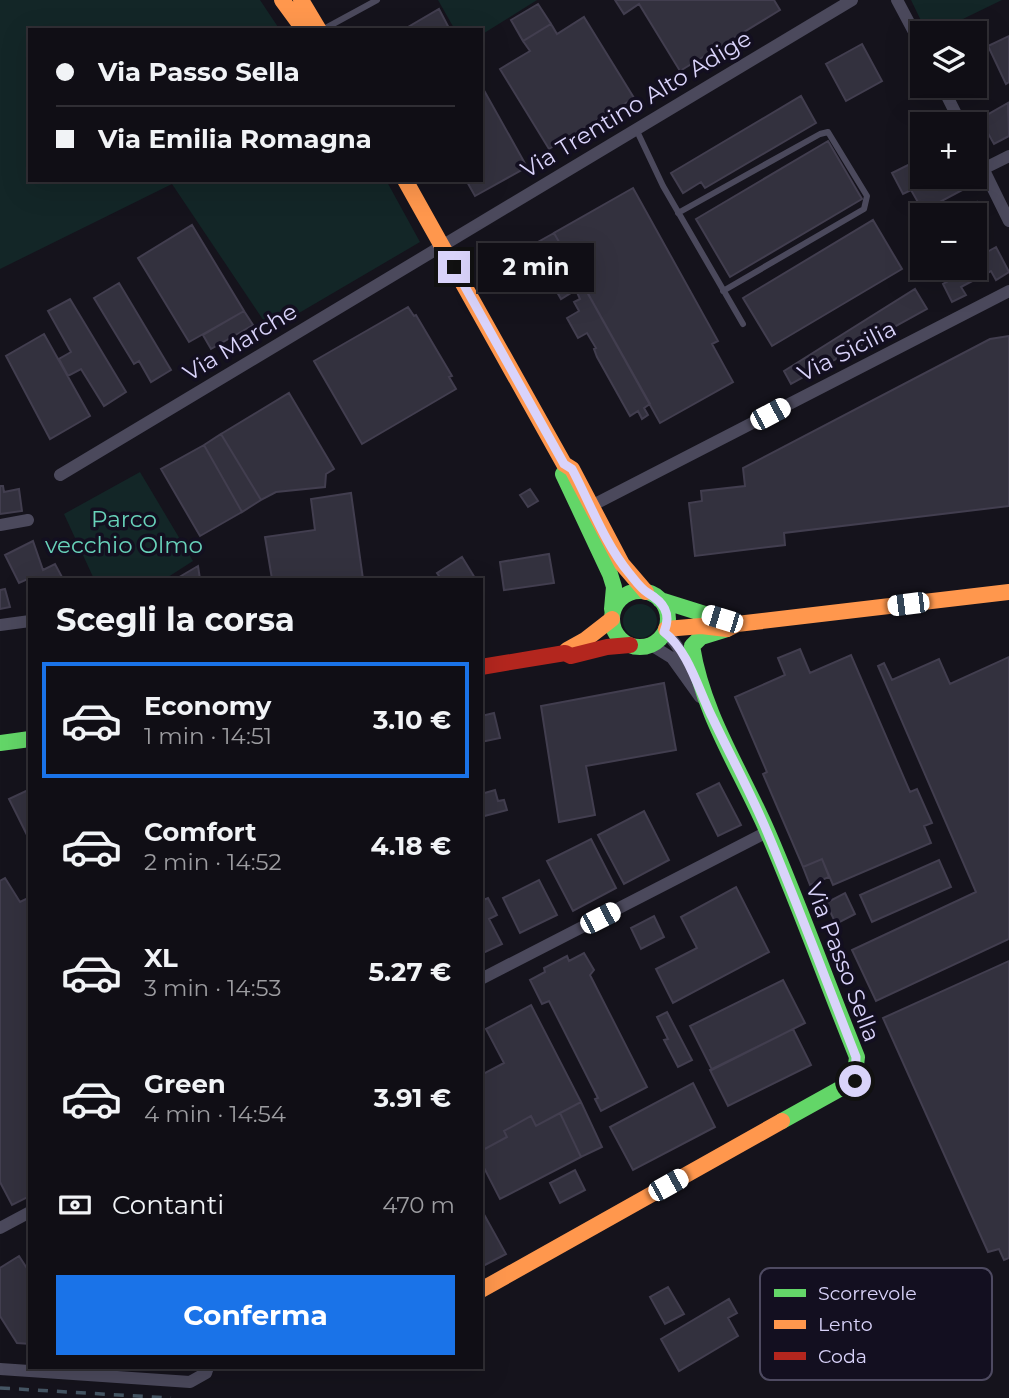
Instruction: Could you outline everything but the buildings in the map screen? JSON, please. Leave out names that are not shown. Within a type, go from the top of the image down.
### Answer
[{"type":"street","points":[[282,0],[303,28]]},
{"type":"street","points":[[301,0],[320,28]]},
{"type":"street","name":"Via Trentino Alto Adige","points":[[441,245],[852,0]]},
{"type":"street","points":[[897,0],[910,24]]},
{"type":"street","points":[[987,167],[1009,156]]},
{"type":"street","points":[[987,177],[1009,221]]},
{"type":"street","points":[[406,182],[564,464],[572,469],[622,564],[666,611],[665,631]]},
{"type":"street","name":"Via Marche","points":[[60,475],[441,245]]},
{"type":"street","name":"Via Sicilia","points":[[591,506],[1009,291]]},
{"type":"street","points":[[564,464],[562,472],[572,497],[610,573],[614,587],[612,615],[617,635],[630,645]]},
{"type":"street","points":[[0,526],[28,520]]},
{"type":"street","points":[[483,667],[565,653],[612,615],[622,598],[638,592],[732,627]]},
{"type":"street","points":[[565,653],[571,656],[607,647],[651,645],[665,631],[701,626],[732,627],[1009,592]]},
{"type":"street","points":[[0,625],[28,621]]},
{"type":"street","name":"Via Passo Sella","points":[[483,1289],[855,1081],[856,1057],[767,832],[704,701],[695,674],[692,646],[701,637],[732,627]]},
{"type":"street","name":"Via Passo Sella","points":[[665,631],[675,640],[695,674]]},
{"type":"street","name":"Via Passo Sella","points":[[651,645],[672,658],[704,701]]},
{"type":"street","points":[[0,743],[28,739]]},
{"type":"street","points":[[483,978],[767,832]]},
{"type":"street","points":[[0,1228],[28,1213]]},
{"type":"street","points":[[0,1369],[190,1382],[204,1372]]},
{"type":"lane","points":[[325,28],[377,0]]},
{"type":"lane","points":[[636,129],[678,212],[743,324]]},
{"type":"lane","points":[[678,212],[828,132],[867,196],[864,209],[723,291]]},
{"type":"green space","points":[[0,0],[260,0],[279,28],[28,28],[28,182],[387,182],[420,242],[270,330],[172,184],[0,269]]},
{"type":"green space","points":[[438,0],[537,0],[483,34],[483,28],[454,28]]},
{"type":"green space","points":[[911,0],[1002,0],[959,21],[921,21]]},
{"type":"green space","name":"Parco vecchio Olmo","points":[[140,472],[193,561],[167,578],[94,578],[64,514]]},
{"type":"green space","points":[[640,604],[652,609],[657,621],[652,633],[640,638],[628,633],[623,621],[628,609]]},
{"type":"railway","points":[[0,1388],[171,1398]]},
{"type":"traffic: fast","points":[[563,474],[610,574],[614,587],[612,609]]},
{"type":"traffic: fast","points":[[640,591],[651,593],[660,599],[666,608],[668,619],[666,630],[660,639],[651,645],[640,647],[629,645],[620,639],[614,630],[612,619],[614,608],[620,599],[629,593],[640,591]]},
{"type":"traffic: fast","points":[[660,600],[730,622]]},
{"type":"traffic: fast","points":[[727,629],[701,637],[692,646],[697,671],[724,742],[780,861],[857,1057],[854,1081],[782,1121]]},
{"type":"traffic: fast","points":[[0,743],[28,739]]},
{"type":"traffic: slow","points":[[282,0],[303,28]]},
{"type":"traffic: slow","points":[[301,0],[318,28]]},
{"type":"traffic: slow","points":[[406,182],[564,464],[572,469],[622,564],[646,592]]},
{"type":"traffic: slow","points":[[666,629],[701,626],[727,629],[737,624],[1009,592]]},
{"type":"traffic: slow","points":[[567,650],[612,619]]},
{"type":"traffic: slow","points":[[483,1289],[782,1121]]},
{"type":"traffic: jam","points":[[483,667],[565,653],[571,656],[607,647],[630,645]]},
{"type":"route","points":[[454,267],[564,464],[572,469],[622,564],[646,592],[664,605],[667,624],[664,632],[675,640],[695,674],[704,701],[767,832],[856,1057],[855,1081]]}]
